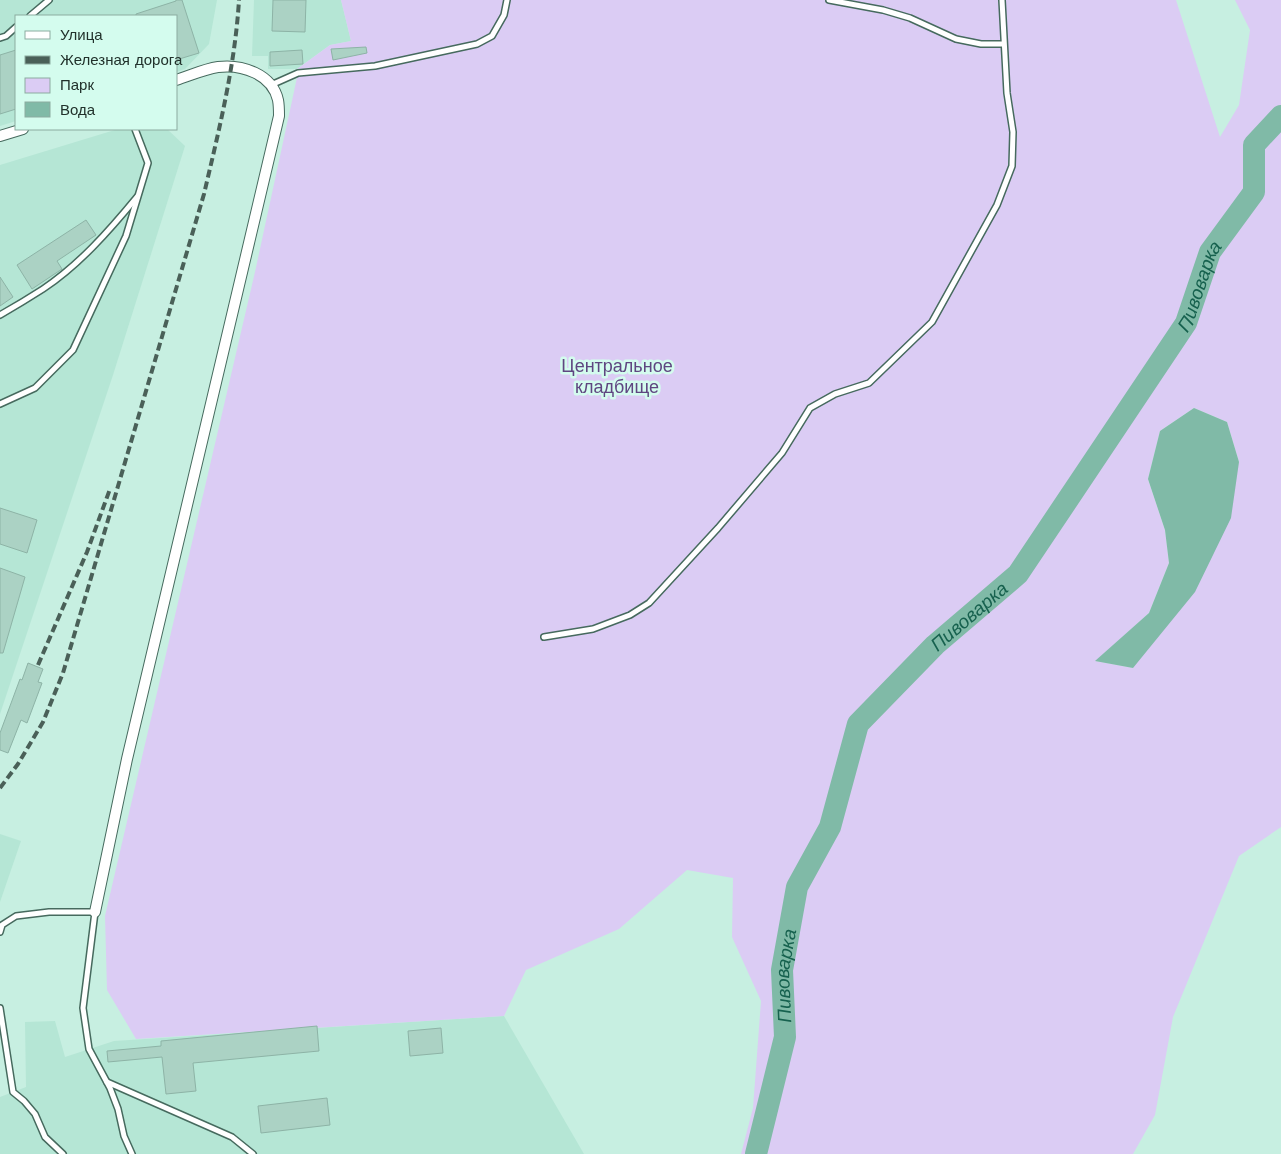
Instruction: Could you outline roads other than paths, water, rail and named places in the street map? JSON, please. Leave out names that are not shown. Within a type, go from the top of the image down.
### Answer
[{"type":"street","points":[[95,912],[126,760],[279,116],[278,100],[271,86],[259,74],[243,68],[217,67],[178,79]]},
{"type":"street","points":[[0,136],[20,130]]},
{"type":"lane","points":[[31,15],[49,0]]},
{"type":"lane","points":[[271,86],[298,73],[375,66],[476,44],[492,36],[504,15],[507,0]]},
{"type":"lane","points":[[829,0],[910,18],[956,39],[981,44],[1003,44]]},
{"type":"lane","points":[[544,637],[593,628],[630,615],[648,603],[718,528],[782,453],[810,408],[834,394],[869,383],[932,322],[997,205],[1012,166],[1013,132],[1007,93],[1002,0]]},
{"type":"lane","points":[[0,38],[6,36],[15,28]]},
{"type":"lane","points":[[0,404],[35,388],[73,350],[126,236],[148,163],[135,130]]},
{"type":"lane","points":[[0,315],[44,288],[75,264],[114,225],[139,194]]},
{"type":"lane","points":[[0,932],[2,925],[16,916],[50,912],[95,912],[83,1008],[89,1049],[118,1109],[124,1136],[132,1154]]},
{"type":"lane","points":[[0,1008],[13,1092],[24,1100],[35,1114],[45,1137],[63,1154]]},
{"type":"lane","points":[[106,1081],[232,1137],[253,1154]]},
{"type":"water","points":[[1194,408],[1227,422],[1239,462],[1231,518],[1195,592],[1133,668],[1095,661],[1149,613],[1169,563],[1165,530],[1148,479],[1160,431]]},
{"type":"waterway","name":"Пивоварка","points":[[756,1154],[785,1037],[782,970],[797,887],[830,827],[858,724],[935,645],[1018,574],[1186,323],[1210,252],[1254,192],[1254,145],[1281,116]]},
{"type":"railway","points":[[0,788],[18,764],[43,722],[63,673],[204,194],[230,74],[239,0]]},
{"type":"railway","points":[[38,665],[87,552],[110,489]]},
{"type":"park label","name":"Центральное кладбище","points":[[617,376]]}]
